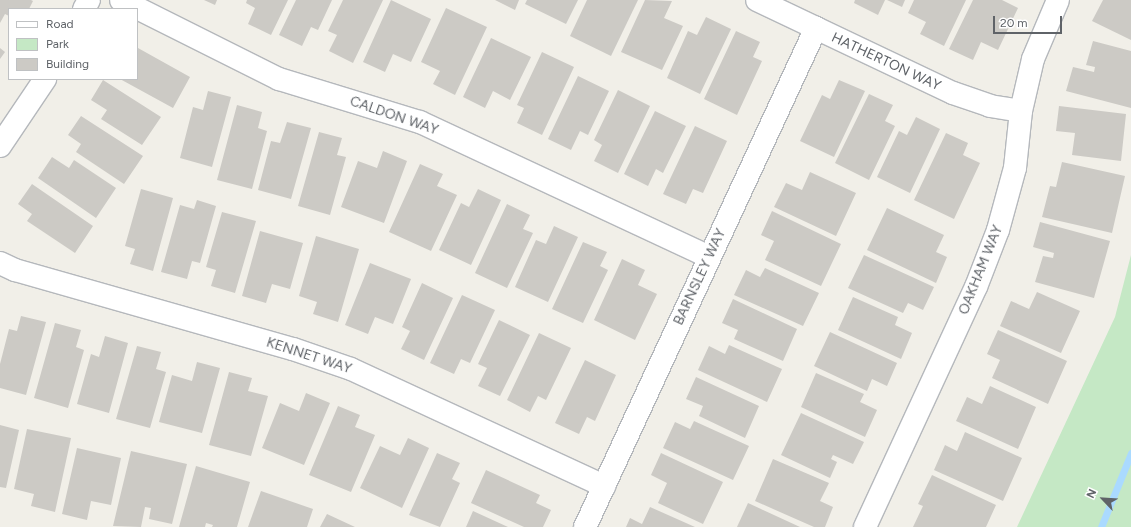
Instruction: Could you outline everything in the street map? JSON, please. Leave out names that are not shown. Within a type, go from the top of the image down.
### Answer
[{"type":"street","name":"CALDON WAY","points":[[121,0],[137,8]]},
{"type":"street","name":"HATHERTON WAY","points":[[757,0],[953,93],[990,106],[1020,111]]},
{"type":"street","name":"OAKHAM WAY","points":[[865,527],[976,287],[998,230],[1015,168],[1020,111],[1033,59],[1058,0]]},
{"type":"street","name":"CALDON WAY","points":[[138,9],[278,79],[420,122],[709,257]]},
{"type":"street","name":"BARNSLEY WAY","points":[[585,527],[816,28]]},
{"type":"street","points":[[0,146],[44,80]]},
{"type":"street","name":"KENNET WAY","points":[[0,263],[23,272],[293,349],[351,369],[604,486]]},
{"type":"green space","points":[[1131,255],[1131,527],[1017,527],[1115,317]]},
{"type":"building","points":[[0,0],[33,1],[30,8],[8,8],[8,16],[5,14],[0,23]]},
{"type":"building","points":[[204,0],[217,0],[215,5]]},
{"type":"building","points":[[247,0],[288,0],[271,35],[248,24],[255,8],[246,3]]},
{"type":"building","points":[[296,0],[332,0],[318,30],[311,27],[302,46],[279,35]]},
{"type":"building","points":[[343,0],[383,0],[353,63],[329,51],[337,35],[328,31]]},
{"type":"building","points":[[391,0],[431,19],[411,62],[393,54],[385,72],[363,62]]},
{"type":"building","points":[[495,0],[519,0],[515,10]]},
{"type":"building","points":[[527,0],[578,0],[566,24],[525,4]]},
{"type":"building","points":[[587,0],[638,0],[611,56],[570,36]]},
{"type":"building","points":[[645,0],[672,1],[664,18],[683,26],[662,70],[621,52]]},
{"type":"building","points":[[855,0],[885,0],[878,15],[854,3]]},
{"type":"building","points":[[887,0],[905,0],[902,7]]},
{"type":"building","points":[[914,0],[966,0],[944,46],[920,34],[926,22],[908,13]]},
{"type":"building","points":[[973,0],[1002,0],[1018,8],[998,50],[981,42],[973,60],[949,49]]},
{"type":"building","points":[[1103,0],[1131,0],[1131,40],[1092,21]]},
{"type":"building","points":[[446,8],[487,27],[455,95],[433,84],[440,71],[421,62]]},
{"type":"building","points":[[706,17],[731,29],[700,94],[667,78],[688,31],[697,35]]},
{"type":"building","points":[[736,31],[760,42],[753,57],[762,61],[737,115],[704,99]]},
{"type":"building","points":[[491,38],[531,57],[510,100],[493,91],[485,108],[463,97]]},
{"type":"building","points":[[1093,41],[1131,51],[1131,108],[1066,91],[1073,67],[1094,72],[1095,67],[1086,65]]},
{"type":"building","points":[[0,48],[5,52],[0,59]]},
{"type":"building","points":[[138,48],[190,77],[173,108],[122,80],[138,80]]},
{"type":"building","points":[[542,52],[574,67],[542,135],[517,123],[524,108],[517,105]]},
{"type":"building","points":[[578,76],[609,91],[588,135],[580,131],[571,150],[548,139]]},
{"type":"building","points":[[103,80],[161,117],[142,145],[101,119],[107,110],[91,100]]},
{"type":"building","points":[[839,80],[865,91],[834,157],[800,141],[822,95],[830,99]]},
{"type":"building","points":[[618,90],[650,106],[618,173],[594,161],[602,145],[594,140]]},
{"type":"building","points":[[208,91],[231,97],[212,167],[180,158],[193,107],[203,110]]},
{"type":"building","points":[[869,94],[893,105],[885,121],[895,126],[869,180],[835,163]]},
{"type":"building","points":[[237,105],[262,112],[258,128],[267,131],[252,189],[217,180]]},
{"type":"building","points":[[1059,106],[1126,114],[1121,161],[1072,155],[1075,133],[1056,131]]},
{"type":"building","points":[[655,111],[686,126],[663,173],[656,169],[648,186],[624,174]]},
{"type":"building","points":[[81,116],[143,156],[124,184],[76,152],[81,144],[68,135]]},
{"type":"building","points":[[916,117],[940,129],[910,193],[877,177],[899,131],[907,135]]},
{"type":"building","points":[[287,122],[311,128],[291,199],[258,190],[271,141],[280,143]]},
{"type":"building","points":[[695,126],[727,141],[703,193],[693,189],[686,204],[663,194]]},
{"type":"building","points":[[319,132],[342,138],[337,155],[346,157],[330,215],[298,206]]},
{"type":"building","points":[[946,133],[968,143],[963,155],[980,163],[954,219],[914,200]]},
{"type":"building","points":[[383,151],[407,161],[384,223],[341,207],[358,161],[377,168]]},
{"type":"building","points":[[52,157],[69,168],[74,160],[116,188],[96,218],[38,178]]},
{"type":"building","points":[[1062,162],[1125,176],[1112,233],[1042,217],[1050,186],[1056,187]]},
{"type":"building","points":[[420,164],[443,174],[437,186],[457,195],[431,251],[389,232]]},
{"type":"building","points":[[810,172],[856,193],[836,236],[774,207],[786,183],[802,190]]},
{"type":"building","points":[[32,184],[93,226],[75,253],[27,221],[32,214],[18,204]]},
{"type":"building","points":[[141,189],[173,198],[153,271],[130,264],[135,249],[125,246]]},
{"type":"building","points":[[478,189],[501,200],[471,265],[439,250],[461,203],[469,207]]},
{"type":"building","points":[[197,200],[216,206],[200,263],[192,261],[187,279],[161,272],[180,205],[194,209]]},
{"type":"building","points":[[507,204],[530,215],[523,229],[533,233],[507,288],[475,273]]},
{"type":"building","points":[[887,208],[944,235],[936,252],[947,257],[936,283],[867,250]]},
{"type":"building","points":[[772,211],[841,244],[821,286],[765,260],[774,241],[761,235]]},
{"type":"building","points":[[222,212],[256,221],[235,293],[211,286],[216,270],[206,267]]},
{"type":"building","points":[[1040,222],[1110,241],[1094,298],[1035,282],[1043,256],[1053,258],[1054,253],[1033,247]]},
{"type":"building","points":[[554,226],[578,237],[548,302],[515,287],[536,240],[546,244]]},
{"type":"building","points":[[260,231],[303,243],[290,289],[272,284],[266,303],[242,296]]},
{"type":"building","points":[[316,236],[359,249],[338,322],[313,314],[317,302],[299,296]]},
{"type":"building","points":[[583,242],[607,252],[600,266],[608,270],[583,323],[552,309]]},
{"type":"building","points":[[864,255],[934,287],[923,310],[908,303],[903,313],[848,288]]},
{"type":"building","points":[[622,259],[645,270],[638,285],[657,294],[635,340],[594,320]]},
{"type":"building","points":[[370,263],[411,279],[393,324],[375,317],[368,334],[345,325]]},
{"type":"building","points":[[765,268],[819,293],[803,326],[734,295],[746,270],[760,277]]},
{"type":"building","points":[[422,283],[453,298],[424,360],[401,349],[410,331],[402,327]]},
{"type":"building","points":[[1037,292],[1080,311],[1061,353],[1000,326],[1011,301],[1029,309]]},
{"type":"building","points":[[462,295],[495,310],[470,363],[461,359],[454,374],[430,363]]},
{"type":"building","points":[[853,297],[898,317],[895,325],[912,333],[901,359],[838,330]]},
{"type":"building","points":[[733,299],[797,329],[783,361],[734,339],[738,330],[722,323]]},
{"type":"building","points":[[21,316],[46,322],[26,395],[0,388],[0,364],[9,329],[17,331]]},
{"type":"building","points":[[499,320],[530,335],[500,396],[478,386],[487,368],[478,364]]},
{"type":"building","points":[[55,323],[81,330],[76,347],[84,350],[68,408],[34,398]]},
{"type":"building","points":[[998,330],[1067,361],[1048,404],[992,378],[1000,360],[987,354]]},
{"type":"building","points":[[830,332],[897,363],[887,386],[872,379],[867,391],[814,366]]},
{"type":"building","points":[[539,333],[571,348],[546,400],[538,396],[530,412],[507,400]]},
{"type":"building","points":[[105,336],[128,343],[109,413],[77,404],[91,354],[99,357]]},
{"type":"building","points":[[729,345],[782,369],[767,402],[698,370],[709,346],[725,354]]},
{"type":"building","points":[[137,346],[161,352],[156,369],[166,372],[150,428],[116,419]]},
{"type":"building","points":[[585,360],[616,375],[595,421],[587,417],[579,434],[555,423]]},
{"type":"building","points":[[197,362],[220,368],[202,433],[159,422],[172,375],[192,381]]},
{"type":"building","points":[[229,372],[252,378],[248,391],[268,396],[251,456],[209,445]]},
{"type":"building","points":[[816,373],[864,394],[860,402],[877,410],[865,437],[801,407]]},
{"type":"building","points":[[696,377],[759,406],[745,438],[699,416],[703,406],[686,399]]},
{"type":"building","points":[[990,386],[1036,407],[1018,449],[956,421],[967,397],[982,404]]},
{"type":"building","points":[[306,393],[330,403],[304,465],[262,448],[280,403],[299,411]]},
{"type":"building","points":[[338,406],[360,415],[355,427],[375,435],[351,492],[309,475]]},
{"type":"building","points":[[801,413],[864,442],[853,464],[833,455],[831,459],[837,462],[830,478],[781,455]]},
{"type":"building","points":[[694,421],[749,446],[733,480],[663,448],[675,422],[690,429]]},
{"type":"building","points":[[0,425],[19,430],[6,488],[0,487]]},
{"type":"building","points":[[27,429],[71,438],[55,512],[31,506],[34,494],[14,489]]},
{"type":"building","points":[[965,432],[1022,458],[1003,501],[934,470],[945,445],[957,451]]},
{"type":"building","points":[[408,438],[429,448],[402,508],[360,488],[380,446],[400,455]]},
{"type":"building","points":[[77,448],[121,458],[111,505],[91,501],[87,520],[62,514]]},
{"type":"building","points":[[131,451],[187,464],[172,524],[149,519],[151,508],[145,507],[141,527],[113,526]]},
{"type":"building","points":[[437,453],[460,463],[452,479],[460,483],[440,527],[409,515]]},
{"type":"building","points":[[661,453],[723,482],[703,524],[658,503],[667,483],[651,475]]},
{"type":"building","points":[[773,459],[829,483],[820,501],[833,507],[825,527],[814,527],[755,501]]},
{"type":"building","points":[[196,466],[250,482],[237,527],[212,527],[213,525],[206,523],[205,527],[179,527]]},
{"type":"building","points":[[486,470],[540,495],[536,503],[551,510],[543,527],[524,527],[471,503]]},
{"type":"building","points":[[932,475],[996,505],[986,527],[913,527],[923,506],[918,504]]},
{"type":"building","points":[[261,491],[313,509],[307,527],[248,527]]},
{"type":"building","points":[[748,503],[800,527],[737,527]]},
{"type":"building","points":[[650,507],[695,527],[626,527],[630,518],[642,524]]},
{"type":"building","points":[[473,511],[508,527],[466,527]]},
{"type":"building","points":[[327,514],[355,527],[320,527]]},
{"type":"waterway","points":[[1101,527],[1131,453]]}]
